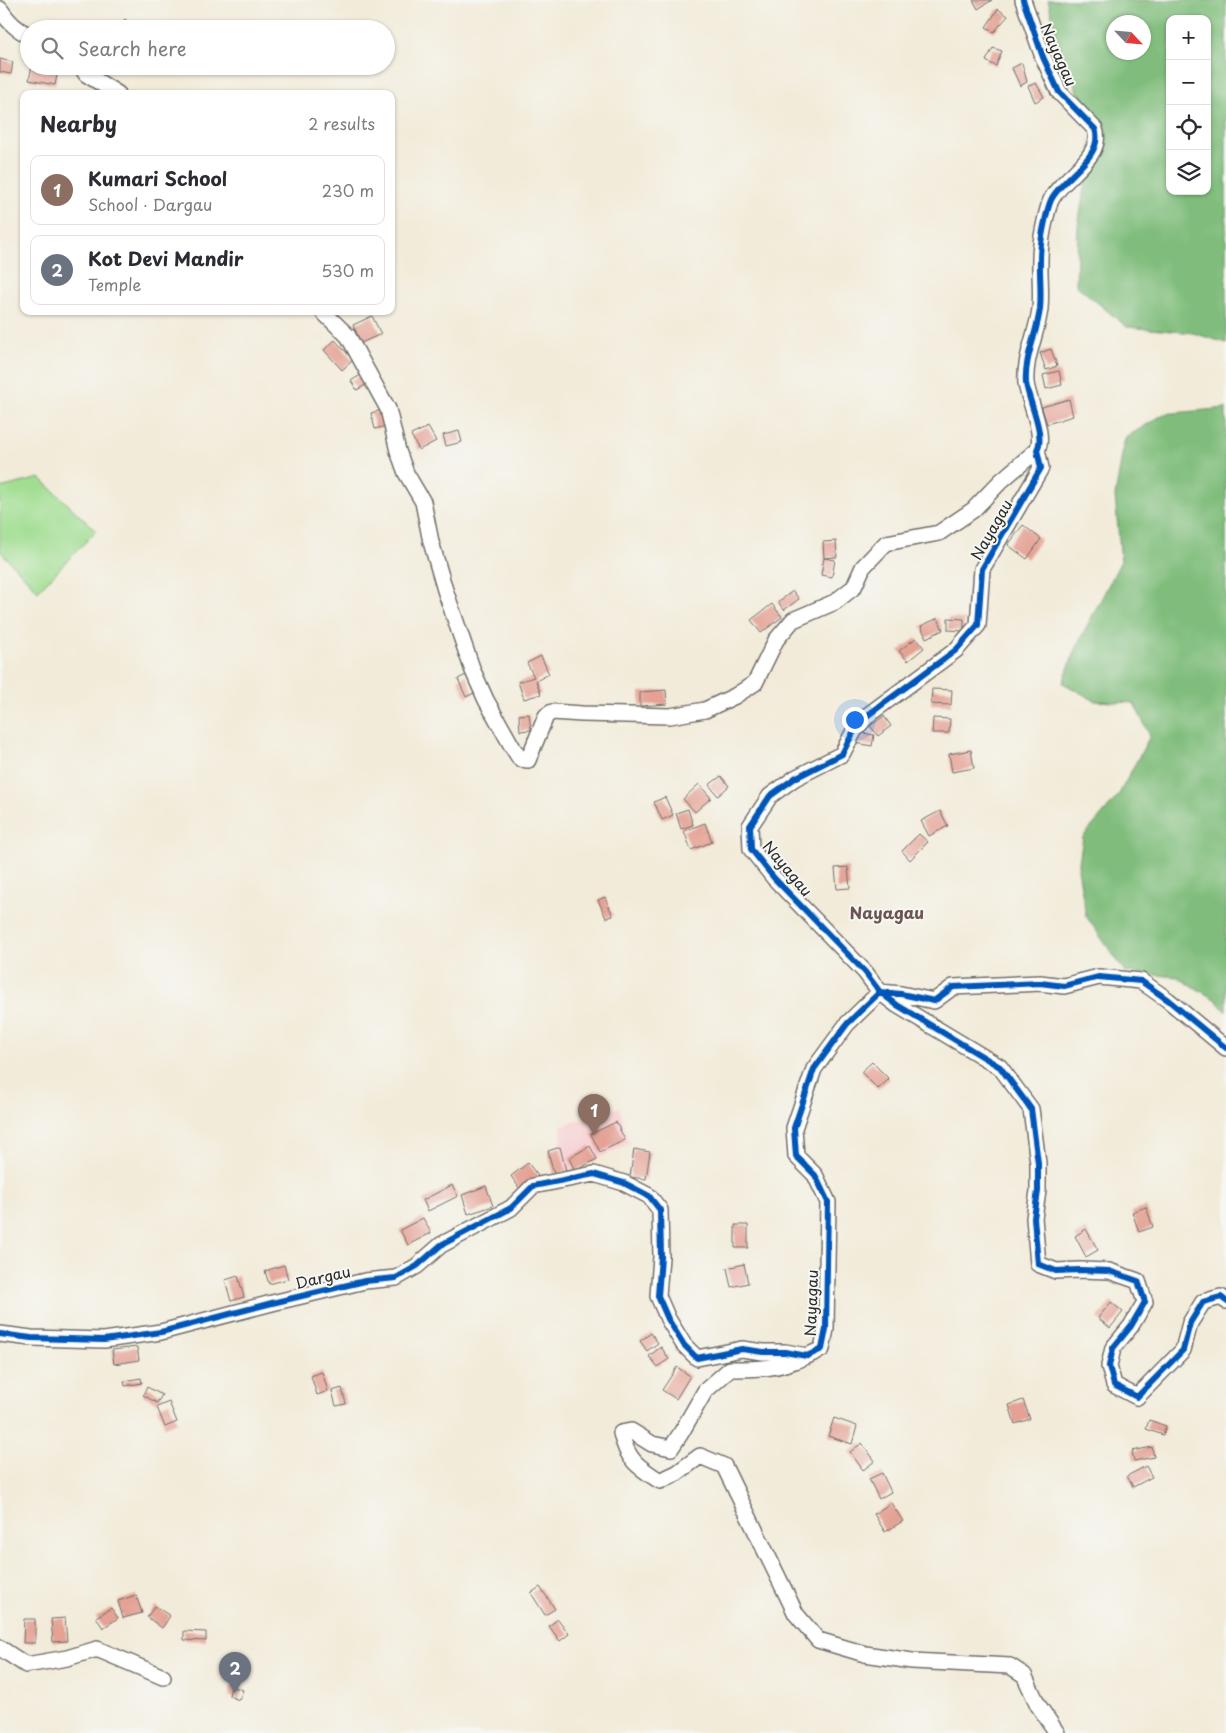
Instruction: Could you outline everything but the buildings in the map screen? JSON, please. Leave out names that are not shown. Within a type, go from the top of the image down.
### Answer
[{"type":"street","name":"Nayagau","points":[[1023,0],[1043,57],[1059,92],[1095,130],[1098,137],[1095,148],[1052,199],[1041,244],[1040,309],[1029,350],[1026,383],[1037,422],[1040,445],[1037,450],[1041,468],[982,569],[978,625],[956,650],[868,716],[854,731],[842,754],[795,778],[770,796],[750,826],[751,849],[774,878],[865,972],[880,992],[897,1005],[1000,1067],[1031,1109],[1038,1163],[1038,1191],[1034,1218],[1038,1264],[1056,1271],[1108,1271],[1138,1281],[1145,1302],[1131,1326],[1113,1348],[1108,1366],[1114,1385],[1137,1397],[1183,1350],[1190,1324],[1203,1302],[1221,1297],[1226,1300]]},
{"type":"street","points":[[0,9],[7,19],[20,30]]},
{"type":"street","points":[[88,75],[112,90]]},
{"type":"street","points":[[326,315],[348,336],[388,409],[398,451],[406,473],[423,502],[431,542],[444,590],[473,671],[486,700],[520,759],[528,760],[546,716],[552,712],[670,716],[705,710],[735,696],[755,683],[776,640],[793,620],[835,602],[854,587],[863,567],[886,543],[939,532],[973,510],[1001,481],[1037,450]]},
{"type":"street","points":[[880,992],[934,1001],[953,987],[1040,983],[1064,986],[1099,977],[1141,981],[1168,1000],[1226,1048]]},
{"type":"street","name":"Nayagau","points":[[624,1183],[649,1196],[660,1210],[661,1257],[658,1296],[668,1319],[684,1345],[697,1358],[742,1349],[763,1352],[785,1352],[807,1356],[822,1349],[826,1329],[828,1202],[815,1175],[796,1156],[794,1128],[814,1069],[847,1024],[880,992]]},
{"type":"street","name":"Dargau","points":[[0,1335],[31,1338],[104,1340],[152,1334],[272,1303],[365,1282],[396,1278],[417,1266],[441,1245],[510,1208],[533,1186],[594,1174],[624,1183]]},
{"type":"street","points":[[807,1356],[787,1365],[764,1369],[730,1369],[705,1391],[682,1433],[670,1448],[652,1444],[631,1431],[621,1433],[624,1447],[639,1468],[660,1481],[678,1473],[700,1456],[724,1466],[796,1614],[818,1640],[865,1654],[912,1661],[1010,1666],[1024,1675],[1038,1705],[1056,1733]]},
{"type":"street","points":[[0,1648],[26,1665],[67,1658],[98,1649],[162,1676]]},
{"type":"shaded area","points":[[619,1107],[629,1144],[562,1174],[561,1126]]},
{"type":"green space","points":[[1048,0],[1226,0],[1226,343],[1193,333],[1127,327],[1076,285],[1078,226],[1093,133],[1059,44]]},
{"type":"green space","points":[[1226,408],[1226,1012],[1216,1000],[1177,977],[1125,972],[1086,916],[1078,869],[1083,837],[1118,796],[1150,736],[1134,703],[1095,701],[1063,683],[1075,649],[1121,561],[1115,496],[1125,438],[1164,414]]},
{"type":"green space","points":[[40,478],[96,531],[38,591],[0,551],[0,488]]},
{"type":"cycle path","points":[[1023,0],[1043,57],[1059,92],[1095,129],[1096,139],[1094,149],[1088,158],[1056,192],[1051,200],[1042,234],[1040,252],[1040,309],[1026,374],[1027,390],[1038,427],[1039,444],[1037,450],[1041,468],[982,569],[978,625],[956,650],[868,715],[854,731],[842,754],[795,778],[770,796],[750,826],[751,849],[774,878],[865,972],[880,992],[897,1005],[1000,1067],[1031,1109],[1038,1163],[1038,1191],[1034,1218],[1038,1264],[1056,1271],[1109,1271],[1138,1281],[1145,1302],[1131,1326],[1113,1348],[1109,1366],[1114,1385],[1137,1397],[1183,1350],[1190,1323],[1203,1302],[1221,1297],[1226,1301]]},
{"type":"cycle path","points":[[0,1334],[31,1338],[104,1340],[161,1332],[365,1281],[396,1278],[417,1266],[441,1245],[511,1208],[533,1186],[594,1174],[624,1183],[649,1196],[660,1210],[661,1257],[658,1296],[668,1319],[684,1345],[697,1358],[742,1349],[763,1352],[785,1352],[807,1356],[822,1349],[826,1329],[828,1202],[815,1175],[796,1156],[794,1128],[814,1069],[847,1024],[880,992],[934,1001],[953,987],[1040,983],[1064,986],[1099,977],[1141,981],[1168,1000],[1226,1048]]},
{"type":"place","name":"Kumari School","points":[[594,1135]]},
{"type":"place","name":"Kot Devi Mandir","points":[[235,1693]]},
{"type":"district","name":"Nayagau","points":[[887,913]]}]
